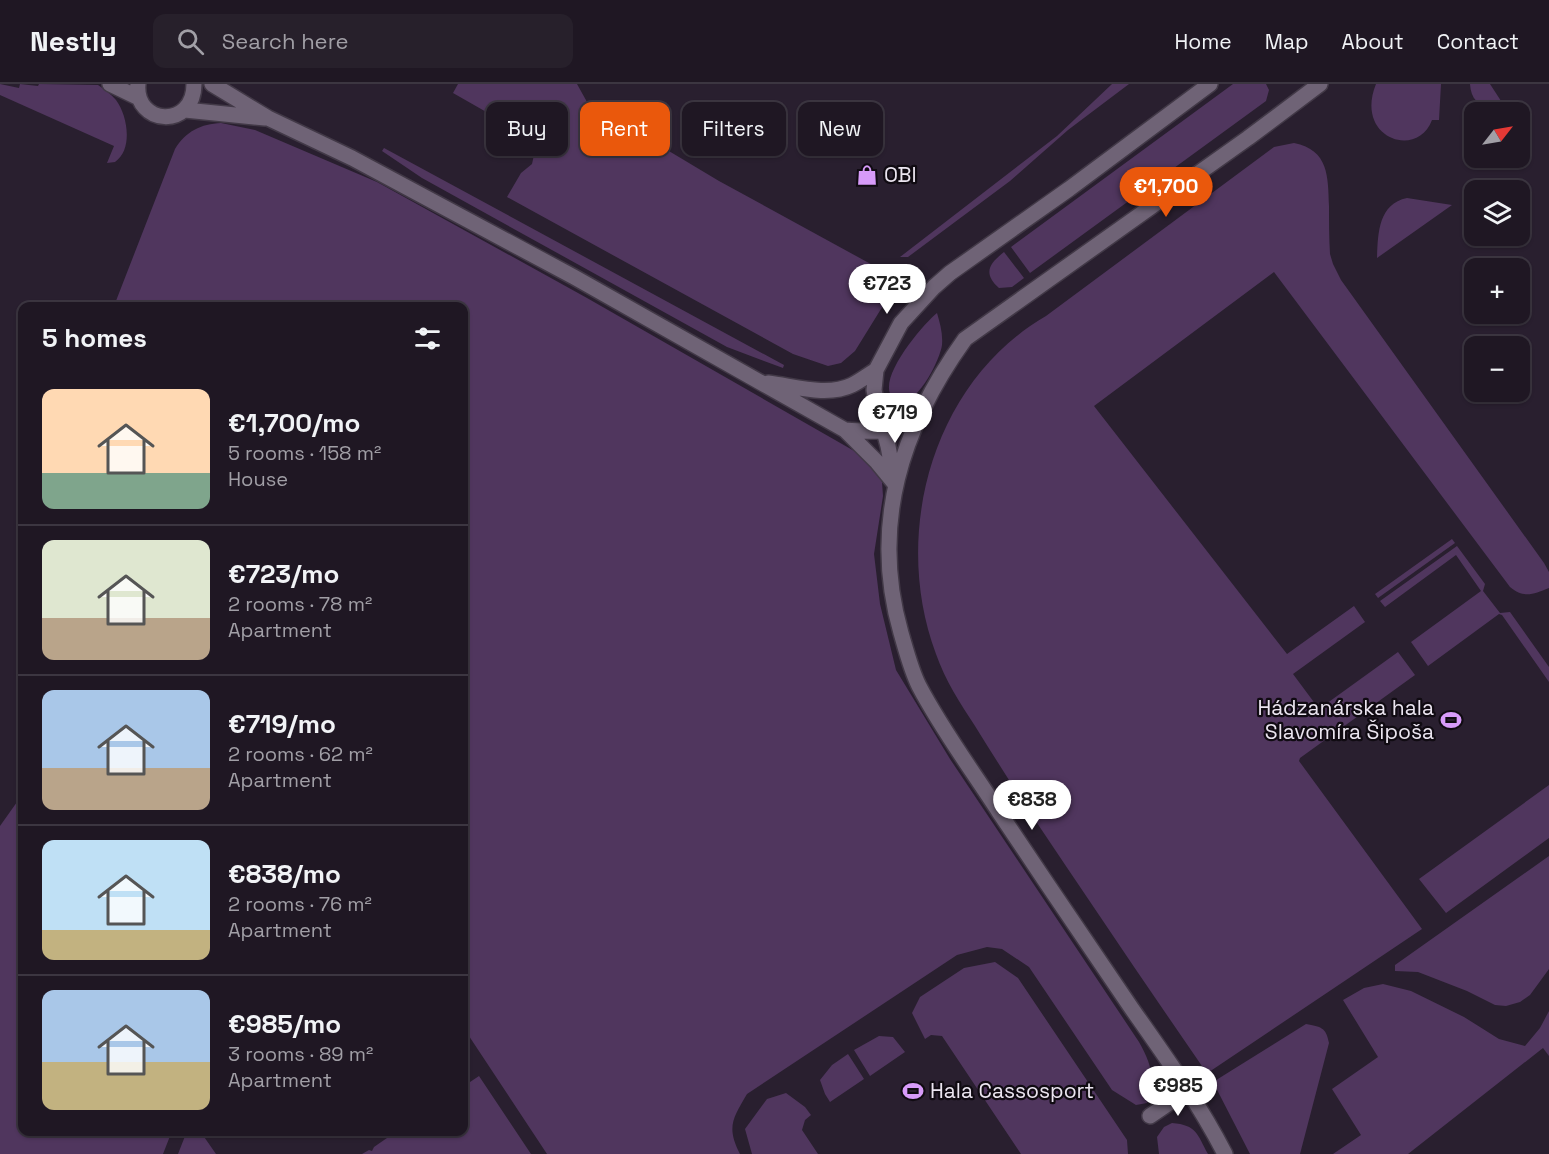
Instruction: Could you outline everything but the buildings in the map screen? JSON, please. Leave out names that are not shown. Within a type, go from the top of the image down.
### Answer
[{"type":"street","points":[[111,84],[138,91],[143,106],[158,116],[177,115],[185,110],[191,103],[194,84]]},
{"type":"street","points":[[212,84],[268,118],[352,158],[465,218],[845,430],[896,484]]},
{"type":"street","points":[[896,484],[874,390],[876,370],[901,323],[950,273],[1069,189],[1210,84]]},
{"type":"street","points":[[1225,1154],[1188,1090],[1053,894],[942,726],[918,684],[893,605],[888,541],[896,484],[904,453],[924,403],[965,339],[1248,138],[1320,84]]},
{"type":"street","points":[[185,110],[268,118]]},
{"type":"street","points":[[762,382],[824,391],[839,390],[853,385],[876,370]]},
{"type":"street","points":[[845,430],[871,433],[884,431],[913,414],[924,403]]},
{"type":"street","points":[[1150,1116],[1188,1090]]},
{"type":"shaded area","points":[[0,84],[19,88],[20,84],[98,85],[116,100],[126,123],[126,141],[121,157],[115,162],[107,163],[114,146],[0,95]]},
{"type":"shaded area","points":[[458,84],[577,84],[587,102],[580,102],[580,156],[670,156],[670,152],[900,280],[900,286],[881,309],[855,351],[841,363],[828,366],[793,354],[507,197],[521,173],[532,164],[534,156],[568,156],[568,102],[486,102],[486,112],[453,93]]},
{"type":"shaded area","points":[[1112,84],[1129,84],[1068,130],[1010,181],[908,257],[900,257],[1057,136]]},
{"type":"shaded area","points":[[1233,84],[1266,84],[1269,90],[1266,101],[1030,273],[1011,247]]},
{"type":"shaded area","points":[[1376,84],[1441,84],[1439,120],[1432,120],[1424,132],[1414,139],[1402,140],[1390,137],[1380,130],[1373,118],[1371,103]]},
{"type":"shaded area","points":[[1470,84],[1490,84],[1502,102],[1477,102]]},
{"type":"shaded area","points":[[221,123],[255,130],[377,182],[587,298],[870,460],[882,482],[883,496],[874,554],[880,604],[896,670],[950,759],[1139,1042],[1151,1072],[1147,1103],[1136,1105],[1112,1090],[1029,967],[1002,949],[987,947],[957,955],[747,1094],[735,1116],[732,1129],[740,1154],[547,1154],[468,1035],[468,302],[116,302],[175,149],[189,133],[207,125]]},
{"type":"shaded area","points":[[1294,143],[1314,152],[1324,166],[1328,185],[1330,254],[1341,280],[1544,563],[1549,572],[1549,588],[1525,594],[1510,587],[1274,272],[1094,406],[1287,654],[1354,606],[1365,622],[1293,674],[1319,709],[1398,652],[1415,675],[1300,758],[1299,761],[1422,929],[1209,1072],[1204,1069],[1031,814],[948,682],[936,654],[923,608],[918,560],[921,512],[931,465],[949,420],[974,380],[1007,345],[1274,147]]},
{"type":"shaded area","points":[[384,148],[784,365],[783,368],[727,347],[422,178],[382,151]]},
{"type":"shaded area","points":[[1407,198],[1452,205],[1377,258],[1379,230],[1385,213],[1397,201]]},
{"type":"shaded area","points":[[1004,252],[1024,278],[1012,287],[999,288],[989,273],[992,264]]},
{"type":"shaded area","points":[[937,313],[942,345],[932,372],[919,391],[911,398],[904,401],[896,400],[890,393],[889,382],[894,369],[911,342]]},
{"type":"shaded area","points":[[1452,539],[1455,543],[1378,598],[1375,594]]},
{"type":"shaded area","points":[[1457,546],[1485,584],[1483,591],[1500,613],[1510,612],[1549,667],[1549,682],[1502,615],[1499,614],[1428,666],[1411,642],[1481,591],[1456,555],[1385,607],[1380,601]]},
{"type":"shaded area","points":[[1549,785],[1549,838],[1446,913],[1419,879]]},
{"type":"shaded area","points":[[18,801],[18,1136],[170,1136],[163,1154],[0,1154],[0,826]]},
{"type":"shaded area","points":[[1549,856],[1549,969],[1530,995],[1520,1002],[1506,1006],[1495,1005],[1467,991],[1418,972],[1395,971],[1395,965]]},
{"type":"shaded area","points":[[995,962],[1018,978],[1127,1140],[1128,1154],[1021,1154],[942,1036],[931,1035],[925,1039],[912,1013],[920,997],[964,968]]},
{"type":"shaded area","points":[[1383,984],[1411,991],[1464,1017],[1499,1039],[1525,1046],[1540,1028],[1549,1011],[1549,1056],[1543,1048],[1408,1154],[1333,1154],[1361,1135],[1332,1089],[1378,1057],[1343,1000],[1364,988]]},
{"type":"shaded area","points":[[1306,1024],[1322,1029],[1329,1043],[1300,1154],[1250,1154],[1213,1082]]},
{"type":"shaded area","points":[[879,1036],[893,1037],[905,1052],[870,1076],[854,1050]]},
{"type":"shaded area","points":[[848,1054],[864,1079],[830,1102],[820,1080],[832,1065]]},
{"type":"shaded area","points":[[479,1076],[531,1154],[362,1154],[369,1150],[372,1151],[390,1136],[468,1136],[468,1083]]},
{"type":"shaded area","points":[[786,1093],[805,1107],[811,1115],[805,1120],[802,1130],[818,1154],[752,1154],[745,1129],[767,1099]]},
{"type":"shaded area","points":[[1172,1123],[1191,1128],[1208,1154],[1159,1154],[1157,1137],[1164,1127]]},
{"type":"shaded area","points":[[185,1136],[203,1136],[216,1154],[178,1154]]},
{"type":"place","name":"OBI","points":[[867,175]]},
{"type":"place","name":"Hádzanárska hala Slavomíra Šipoša","points":[[1451,720]]},
{"type":"place","name":"Hala Cassosport","points":[[913,1091]]}]
